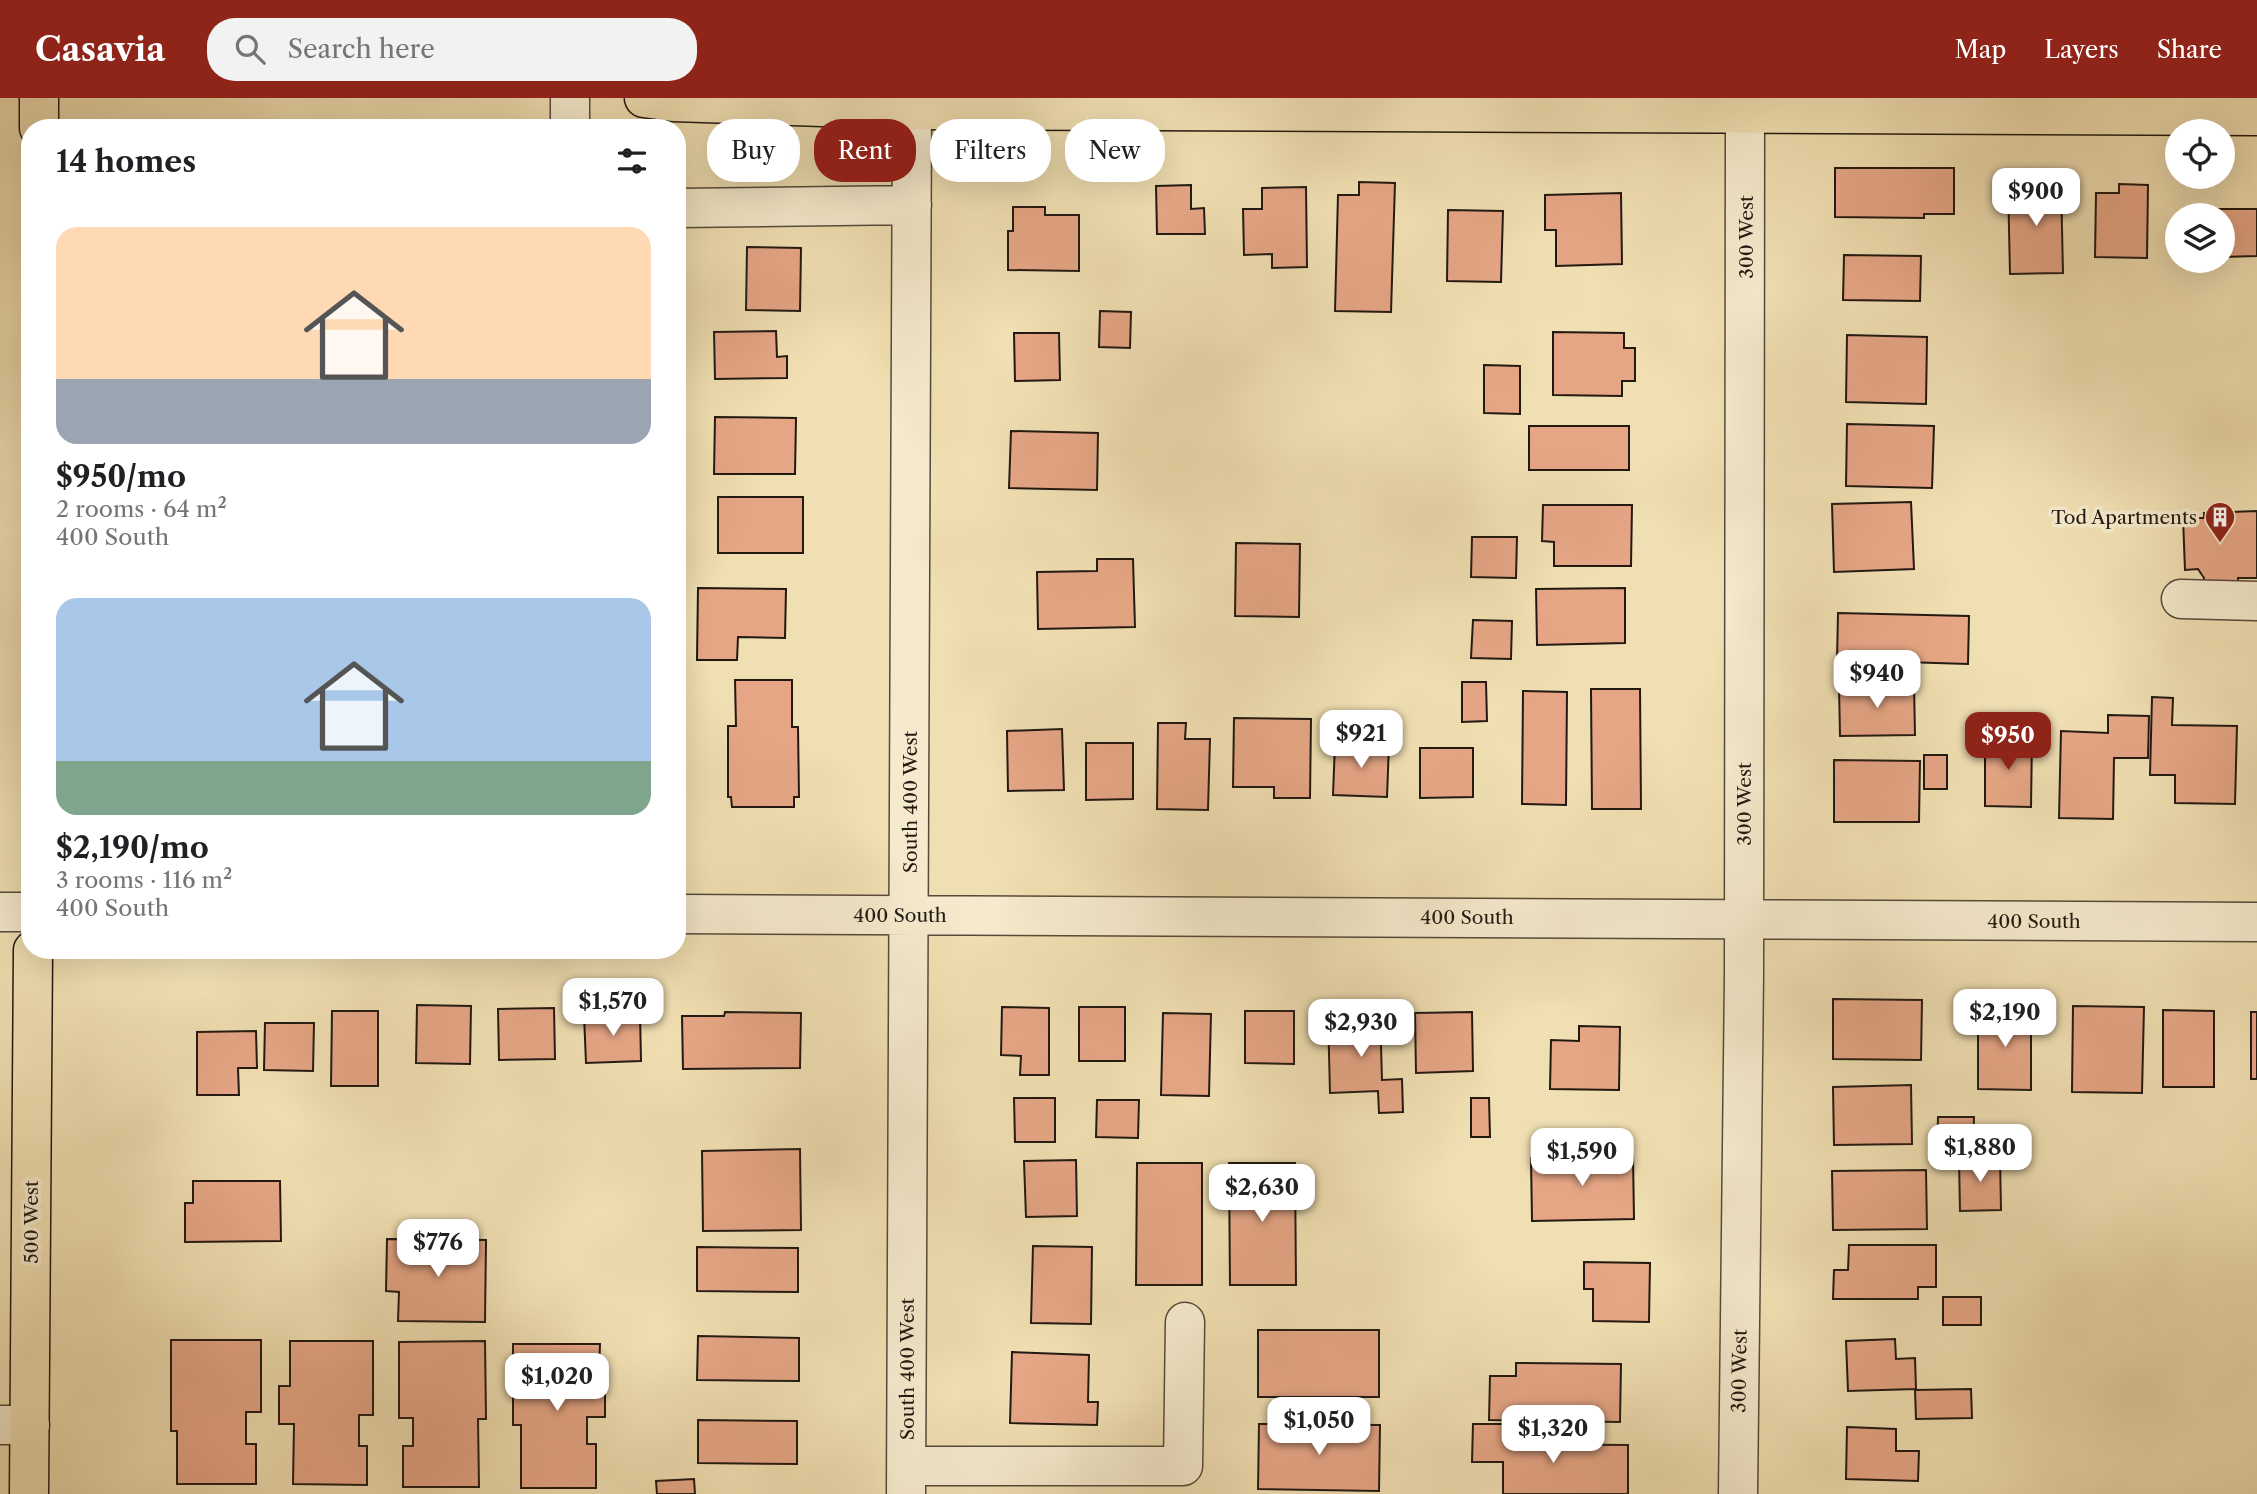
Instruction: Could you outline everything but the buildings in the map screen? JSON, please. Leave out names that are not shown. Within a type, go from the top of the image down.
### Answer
[{"type":"main road","points":[[39,98],[39,119]]},
{"type":"main road","points":[[644,98],[673,103],[912,110],[2257,117]]},
{"type":"main road","name":"500 West","points":[[29,1494],[15,1425],[33,959]]},
{"type":"street","points":[[569,98],[570,119]]},
{"type":"street","name":"South 400 West","points":[[906,1480],[912,110]]},
{"type":"street","name":"300 West","points":[[1738,1494],[1744,919],[1745,114]]},
{"type":"street","points":[[686,208],[912,205]]},
{"type":"street","points":[[2181,599],[2257,601]]},
{"type":"street","points":[[0,912],[21,912]]},
{"type":"street","name":"400 South","points":[[686,914],[2257,922]]},
{"type":"street","points":[[906,1480],[1183,1466],[1185,1322]]},
{"type":"place","name":"Tod Apartments","points":[[2220,544]]}]
